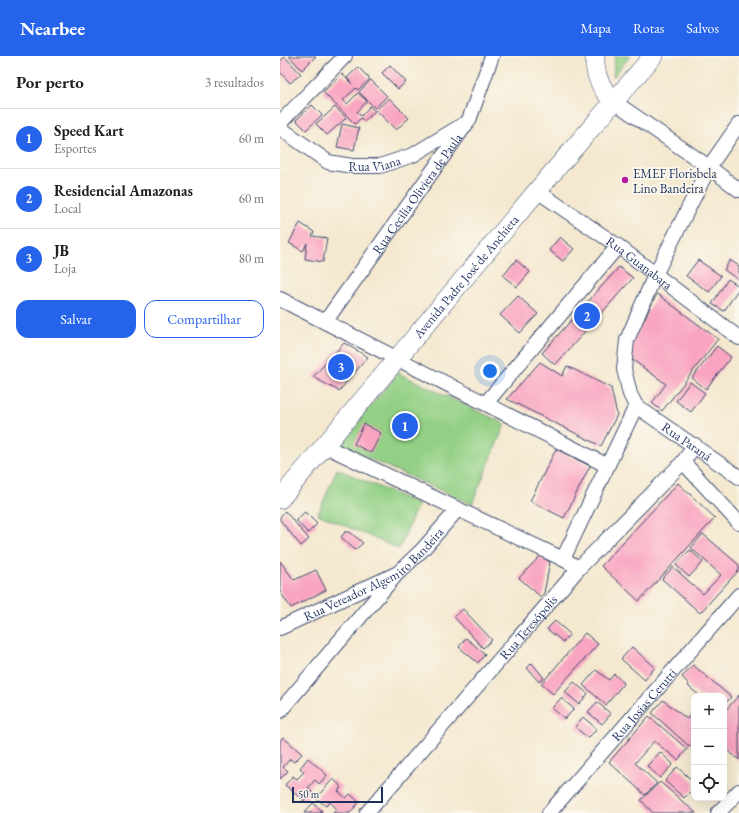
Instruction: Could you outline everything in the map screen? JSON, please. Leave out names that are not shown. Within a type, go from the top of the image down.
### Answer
[{"type":"main road","points":[[595,56],[600,84],[613,102]]},
{"type":"main road","name":"Avenida Padre José de Anchieta","points":[[280,499],[537,190],[653,56]]},
{"type":"street","points":[[280,123],[345,56]]},
{"type":"street","name":"Rua Cecilia Oliviera de Paula","points":[[325,322],[469,120],[492,56]]},
{"type":"street","points":[[613,102],[709,166],[739,190]]},
{"type":"street","name":"Rua Viana","points":[[280,128],[328,162],[352,166],[380,166],[413,155],[469,120]]},
{"type":"street","points":[[563,559],[606,465],[636,406],[630,394],[624,369],[624,354],[627,340],[655,275],[709,166],[739,124]]},
{"type":"street","name":"Rua Guanabara","points":[[537,190],[618,246],[739,338]]},
{"type":"street","points":[[486,403],[618,246]]},
{"type":"street","points":[[280,299],[395,359],[486,403],[606,465]]},
{"type":"street","name":"Rua Paraná","points":[[636,406],[739,477]]},
{"type":"street","points":[[325,446],[458,508],[579,568]]},
{"type":"street","name":"Rua Teresópolis","points":[[367,813],[579,568],[683,462],[695,446]]},
{"type":"street","points":[[683,462],[739,523]]},
{"type":"street","name":"Rua Vereador Algemiro Bandeira","points":[[280,628],[398,573],[423,549],[458,508]]},
{"type":"street","points":[[280,711],[398,573]]},
{"type":"street","name":"Rua Josias Cerutti","points":[[549,813],[739,595]]},
{"type":"street","points":[[718,813],[739,790]]},
{"type":"green space","points":[[615,56],[630,56],[613,77]]},
{"type":"green space","points":[[398,373],[505,424],[472,504],[338,445]]},
{"type":"green space","points":[[337,469],[418,504],[399,549],[318,514]]},
{"type":"building","points":[[289,56],[316,56],[302,70]]},
{"type":"building","points":[[285,57],[301,74],[290,83],[280,72],[280,61]]},
{"type":"building","points":[[390,65],[406,82],[398,89],[382,73]]},
{"type":"building","points":[[358,67],[370,79],[358,90],[356,88],[343,100],[347,104],[358,93],[367,101],[357,112],[361,116],[370,106],[375,111],[364,121],[361,118],[355,124],[323,92],[342,74],[352,84],[347,78]]},
{"type":"building","points":[[371,80],[387,96],[375,108],[359,92]]},
{"type":"building","points":[[389,98],[409,118],[396,130],[376,110]]},
{"type":"building","points":[[312,105],[322,115],[306,130],[296,120]]},
{"type":"building","points":[[335,107],[346,118],[327,135],[316,124]]},
{"type":"building","points":[[342,124],[359,128],[354,150],[337,147]]},
{"type":"building","points":[[300,223],[314,232],[312,236],[327,238],[323,262],[305,259],[307,243],[303,251],[289,243]]},
{"type":"building","points":[[560,237],[574,249],[563,261],[549,250]]},
{"type":"building","points":[[516,260],[530,272],[517,287],[503,276]]},
{"type":"building","points":[[698,260],[721,276],[709,292],[686,276]]},
{"type":"building","points":[[730,260],[739,266],[739,280],[724,270]]},
{"type":"building","points":[[619,267],[633,278],[555,365],[542,353]]},
{"type":"building","points":[[728,279],[739,286],[739,288],[724,311],[712,304]]},
{"type":"building","points":[[657,294],[718,339],[662,411],[652,403],[666,384],[626,355]]},
{"type":"building","points":[[518,296],[538,314],[520,333],[500,315]]},
{"type":"building","points":[[344,343],[368,357],[339,391],[313,377]]},
{"type":"building","points":[[717,346],[731,357],[706,389],[692,378]]},
{"type":"building","points":[[540,362],[562,376],[567,366],[611,388],[617,415],[601,446],[507,399]]},
{"type":"building","points":[[690,382],[705,393],[691,412],[676,401]]},
{"type":"building","points":[[364,424],[381,433],[371,453],[354,444]]},
{"type":"building","points":[[556,449],[590,466],[564,518],[530,501]]},
{"type":"building","points":[[678,483],[715,518],[639,601],[601,566]]},
{"type":"building","points":[[285,511],[309,539],[301,546],[280,520],[280,517]]},
{"type":"building","points":[[305,512],[317,524],[308,533],[296,520]]},
{"type":"building","points":[[345,532],[350,532],[363,543],[355,550],[341,537]]},
{"type":"building","points":[[703,534],[739,565],[739,570],[700,613],[662,579],[673,567],[703,594],[721,575],[691,548]]},
{"type":"building","points":[[690,550],[703,562],[689,577],[676,565]]},
{"type":"building","points":[[540,556],[550,562],[544,593],[541,597],[519,578]]},
{"type":"building","points":[[280,561],[294,580],[316,570],[326,590],[291,608],[280,592]]},
{"type":"building","points":[[463,609],[492,640],[483,648],[454,617]]},
{"type":"building","points":[[555,621],[570,634],[563,642],[547,629]]},
{"type":"building","points":[[585,633],[598,644],[553,694],[541,684]]},
{"type":"building","points":[[466,638],[485,654],[478,663],[459,647]]},
{"type":"building","points":[[632,647],[655,667],[645,680],[621,659]]},
{"type":"building","points":[[532,663],[544,678],[539,682],[527,668]]},
{"type":"building","points":[[693,665],[726,693],[696,693],[689,687],[688,683],[682,677]]},
{"type":"building","points":[[596,670],[609,680],[614,674],[624,683],[606,705],[583,685]]},
{"type":"building","points":[[574,682],[588,694],[579,704],[565,692]]},
{"type":"building","points":[[727,694],[731,697],[727,702]]},
{"type":"building","points":[[739,695],[739,760],[727,750],[727,709]]},
{"type":"building","points":[[561,698],[574,709],[565,719],[552,708]]},
{"type":"building","points":[[663,700],[687,719],[691,714],[691,744],[689,746],[652,713]]},
{"type":"building","points":[[597,702],[611,714],[602,724],[588,712]]},
{"type":"building","points":[[649,716],[687,749],[678,760],[654,741],[635,763],[657,783],[645,795],[609,762]]},
{"type":"building","points":[[583,717],[597,729],[588,738],[575,727]]},
{"type":"building","points":[[283,737],[302,754],[294,762],[290,759],[283,767],[288,771],[280,779],[280,741]]},
{"type":"building","points":[[660,752],[673,764],[660,778],[647,766]]},
{"type":"building","points":[[308,758],[327,775],[319,784],[315,780],[308,788],[312,792],[304,801],[285,785],[293,776],[297,779],[304,772],[300,768]]},
{"type":"building","points":[[677,767],[691,779],[691,791],[684,798],[665,781]]},
{"type":"building","points":[[333,779],[342,787],[338,791],[346,798],[350,794],[359,802],[350,813],[333,813],[337,809],[330,802],[326,806],[316,798]]},
{"type":"building","points":[[660,782],[696,813],[653,813],[641,800]]},
{"type":"building","points":[[313,803],[322,811],[320,813],[304,813]]},
{"type":"place","name":"EMEF Florisbela Lino Bandeira","points":[[625,180]]},
{"type":"place","name":"Residencial Amazonas","points":[[587,316]]},
{"type":"place","name":"JB","points":[[341,367]]},
{"type":"place","name":"Speed Kart","points":[[405,426]]}]
